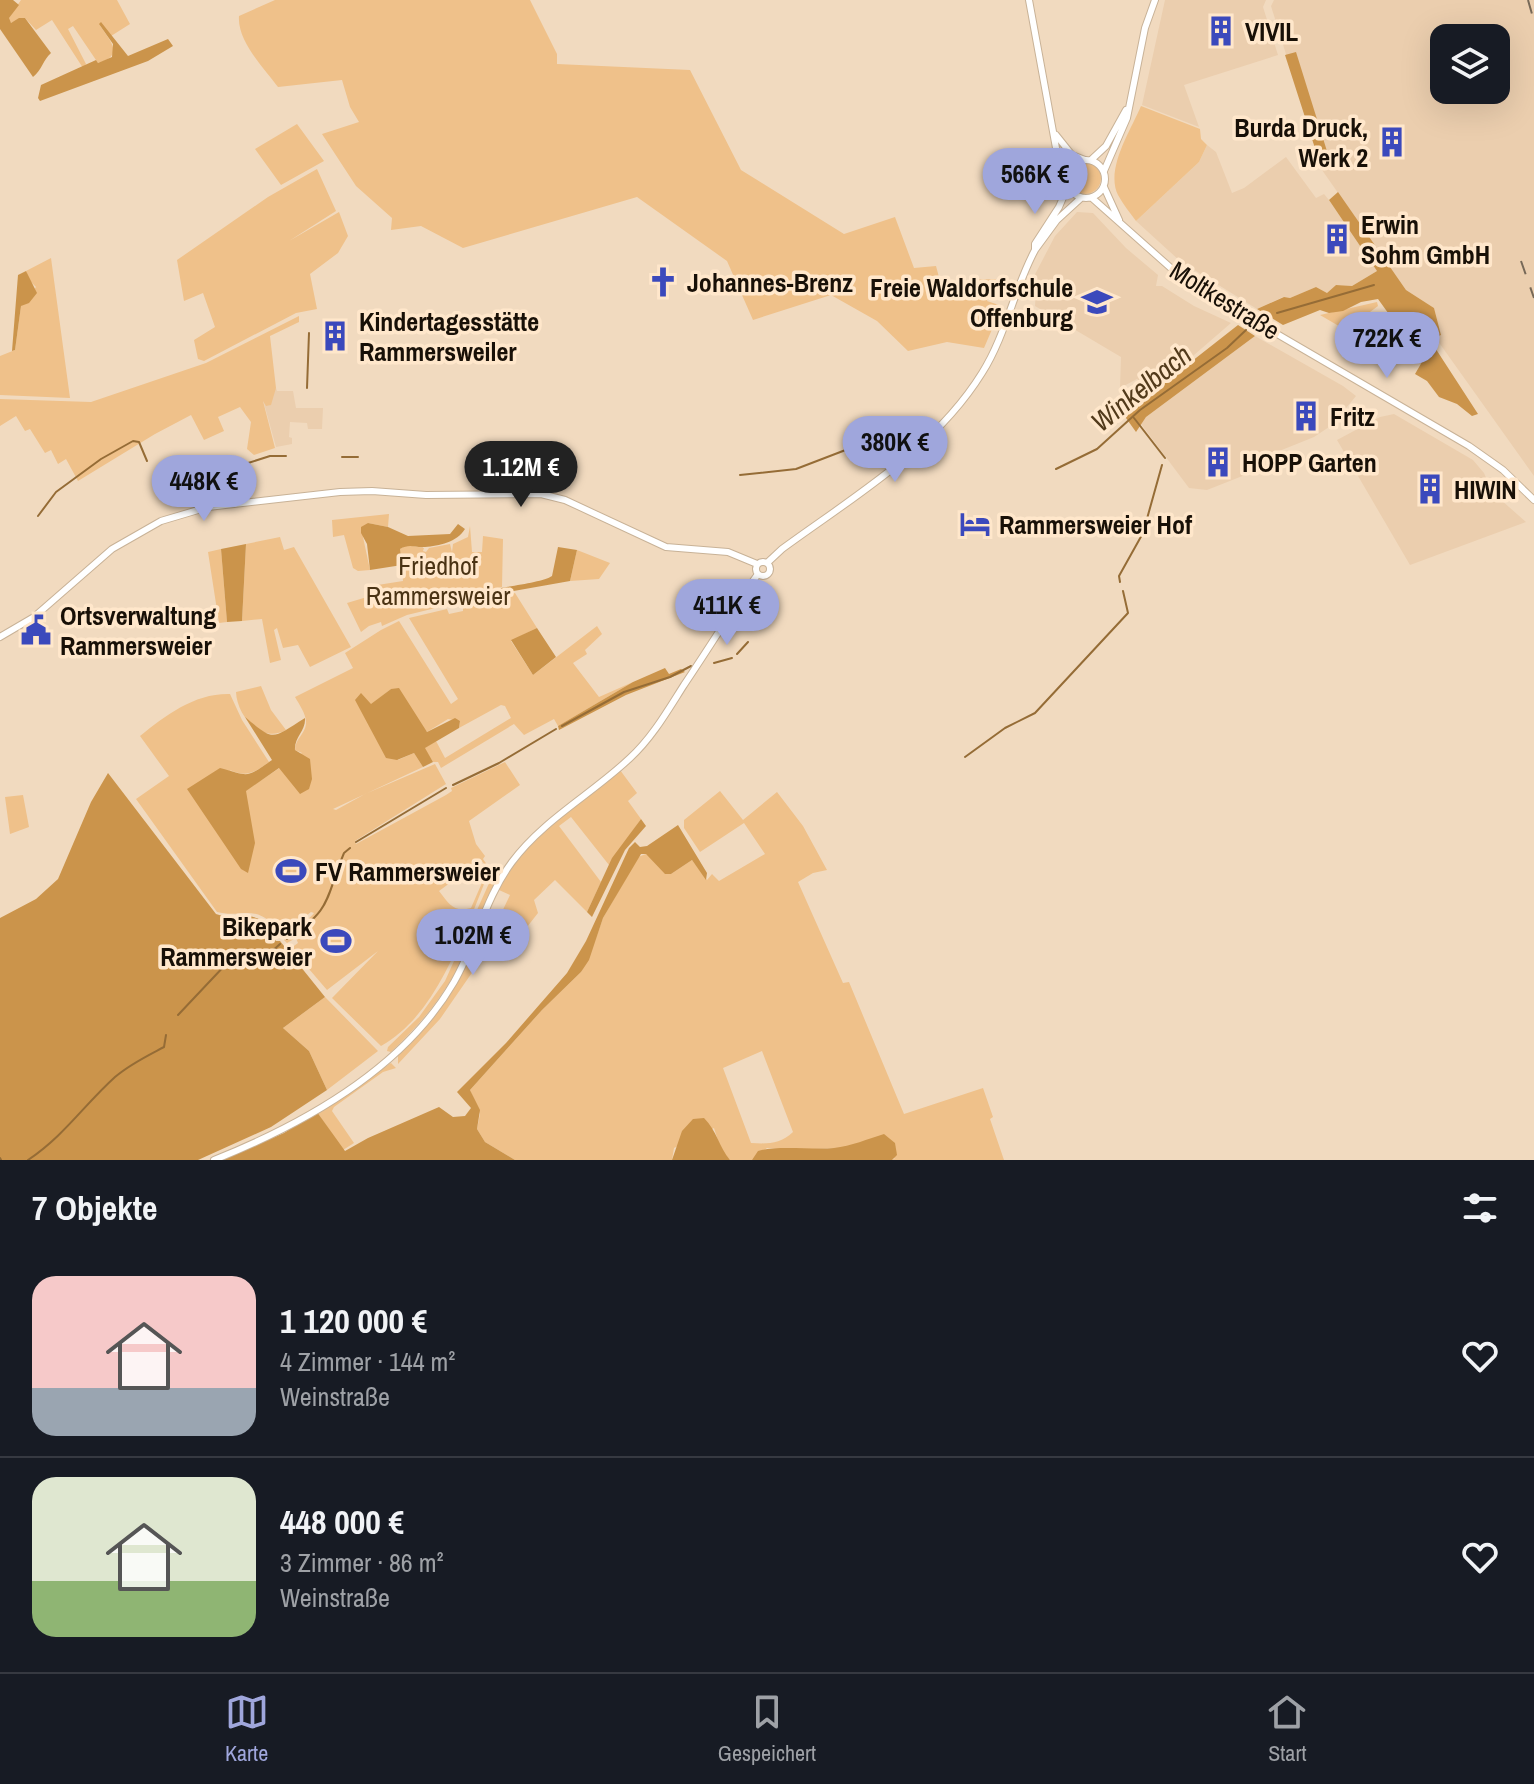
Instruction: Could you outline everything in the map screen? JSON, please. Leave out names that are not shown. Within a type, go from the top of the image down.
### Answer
[{"type":"street","points":[[1029,0],[1051,126],[1056,148],[1068,172],[1068,186],[1059,207],[1035,244],[1035,250]]},
{"type":"street","points":[[1068,186],[1081,198],[1092,198],[1104,187],[1104,171],[1123,127],[1145,28],[1155,0]]},
{"type":"street","points":[[1068,172],[1075,164],[1088,160],[1106,146],[1128,107]]},
{"type":"street","points":[[1051,126],[1061,145],[1072,155],[1088,160],[1104,171]]},
{"type":"street","name":"Moltkestraße","points":[[1104,187],[1121,223]]},
{"type":"street","points":[[767,563],[928,439],[958,407],[984,371],[1035,250],[1057,220],[1081,198]]},
{"type":"street","name":"Moltkestraße","points":[[1092,198],[1140,244],[1172,269],[1220,301],[1469,446],[1510,476],[1534,500]]},
{"type":"street","points":[[0,637],[34,617],[112,549],[161,521],[182,513],[226,504],[340,492],[541,494],[565,500],[666,547],[728,552],[757,564],[767,563]]},
{"type":"street","points":[[758,574],[768,574],[770,567],[767,563]]},
{"type":"street","points":[[214,1160],[263,1138],[327,1103],[389,1058],[420,1028],[453,983],[490,900],[512,862],[543,831],[637,751],[673,703],[758,574],[757,564]]},
{"type":"shaded area","points":[[0,0],[13,0],[19,5],[9,18],[11,23],[25,18],[51,53],[33,77],[0,29]]},
{"type":"shaded area","points":[[1165,0],[1266,0],[1263,7],[1278,55],[1184,85],[1199,127],[1142,105]]},
{"type":"shaded area","points":[[1274,0],[1534,0],[1534,476],[1435,337],[1441,335],[1434,308],[1406,290],[1322,170],[1271,6]]},
{"type":"shaded area","points":[[101,22],[128,56],[168,39],[173,46],[148,61],[40,101],[41,85],[96,60],[98,63],[112,57],[113,44],[99,24]]},
{"type":"shaded area","points":[[1296,52],[1331,164],[1322,170],[1285,55]]},
{"type":"shaded area","points":[[1207,145],[1216,152],[1232,193],[1244,188],[1286,157],[1316,198],[1324,194],[1329,200],[1377,271],[1352,286],[1336,285],[1327,293],[1316,287],[1257,309],[1180,261],[1136,221],[1199,162]]},
{"type":"shaded area","points":[[1338,192],[1406,290],[1434,308],[1441,335],[1430,340],[1478,414],[1472,416],[1457,404],[1439,397],[1427,381],[1415,374],[1422,362],[1410,344],[1397,340],[1404,335],[1378,299],[1361,302],[1343,311],[1329,313],[1320,310],[1283,325],[1257,309],[1316,287],[1327,293],[1336,285],[1352,286],[1377,271],[1329,200]]},
{"type":"shaded area","name":"Freie Waldorfschule Offenburg","points":[[1077,212],[1093,213],[1126,248],[1158,275],[1156,286],[1162,286],[1194,306],[1231,323],[1172,374],[1170,372],[1153,381],[1150,377],[1141,382],[1137,379],[1120,388],[1121,357],[1035,306],[1036,291],[1030,284],[1055,236]]},
{"type":"shaded area","points":[[26,271],[37,293],[29,303],[21,306],[15,350],[12,351],[18,275]]},
{"type":"shaded area","points":[[1238,325],[1255,336],[1146,417],[1136,432],[1125,411],[1136,398],[1173,376]]},
{"type":"shaded area","points":[[1255,336],[1356,396],[1332,425],[1314,437],[1245,465],[1250,473],[1207,490],[1189,488],[1141,424],[1146,417]]},
{"type":"shaded area","points":[[276,388],[277,391],[293,391],[296,408],[323,408],[322,429],[308,429],[307,423],[290,422],[292,444],[276,447],[263,400]]},
{"type":"shaded area","points":[[1394,414],[1473,460],[1484,473],[1492,492],[1526,522],[1410,565],[1337,440],[1380,417]]},
{"type":"shaded area","points":[[368,523],[408,536],[450,534],[458,524],[465,529],[453,540],[442,544],[400,549],[402,565],[370,570],[367,544],[361,533],[361,527]]},
{"type":"shaded area","points":[[246,544],[242,621],[227,622],[221,549]]},
{"type":"shaded area","points":[[558,547],[577,550],[570,581],[485,596],[485,591],[552,576]]},
{"type":"shaded area","points":[[537,628],[556,657],[533,675],[511,640]]},
{"type":"shaded area","points":[[665,668],[669,674],[681,669],[685,672],[626,695],[559,730],[558,726],[633,682]]},
{"type":"shaded area","points":[[399,688],[427,732],[455,718],[460,721],[459,728],[425,748],[433,762],[423,767],[414,753],[397,760],[386,758],[355,700],[361,693],[371,704],[391,689]]},
{"type":"shaded area","points":[[245,717],[262,731],[274,735],[305,718],[295,750],[310,759],[312,779],[309,789],[300,794],[279,768],[246,791],[255,843],[248,873],[241,869],[187,789],[220,768],[247,774],[272,760]]},
{"type":"shaded area","points":[[108,773],[216,914],[252,917],[267,923],[269,925],[265,929],[276,941],[280,941],[325,997],[283,1028],[309,1051],[327,1090],[271,1127],[198,1160],[0,1160],[0,918],[36,899],[58,879],[91,802]]},
{"type":"shaded area","points":[[641,819],[646,826],[625,850],[592,917],[587,912],[612,858]]},
{"type":"shaded area","points":[[678,825],[707,873],[706,880],[692,860],[671,874],[665,874],[646,854],[641,854],[603,918],[589,960],[581,972],[470,1090],[480,1110],[477,1129],[485,1142],[515,1160],[222,1160],[284,1133],[317,1112],[345,1151],[439,1107],[453,1117],[465,1116],[471,1108],[457,1092],[506,1043],[567,973],[586,941],[629,848],[635,842],[640,847],[647,846]]},
{"type":"shaded area","points":[[704,1118],[730,1160],[672,1160],[682,1131],[693,1119]]},
{"type":"shaded area","points":[[884,1134],[895,1143],[897,1155],[892,1160],[752,1160],[758,1151],[766,1149],[834,1148]]},
{"type":"green space","points":[[21,0],[117,0],[130,24],[111,36],[99,24],[113,51],[106,60],[98,63],[73,26],[68,29],[86,64],[83,68],[52,20],[36,30],[25,18],[11,23],[8,19]]},
{"type":"green space","points":[[275,0],[530,0],[557,54],[557,64],[690,70],[741,170],[844,234],[895,217],[914,268],[936,266],[940,281],[996,279],[987,301],[1002,306],[984,348],[947,342],[908,351],[877,321],[831,295],[753,320],[727,261],[637,197],[463,248],[421,226],[391,230],[392,218],[356,186],[322,134],[359,122],[350,107],[342,80],[278,87],[242,35],[239,16]]},
{"type":"green space","points":[[1141,106],[1200,129],[1201,139],[1207,145],[1199,162],[1136,221],[1118,195],[1115,174],[1121,150]]},
{"type":"green space","points":[[297,124],[324,161],[281,185],[255,149]]},
{"type":"green space","points":[[1085,162],[1096,167],[1101,178],[1096,189],[1085,194],[1074,189],[1069,178],[1074,167]]},
{"type":"green space","points":[[317,169],[336,211],[289,241],[339,212],[348,236],[338,253],[310,274],[317,309],[296,313],[204,361],[198,359],[194,340],[215,327],[203,293],[184,301],[177,260],[268,197]]},
{"type":"green space","points":[[51,258],[70,398],[0,395],[0,356],[15,350],[21,306],[36,287],[28,279],[26,271]]},
{"type":"green space","points":[[1377,302],[1378,306],[1370,312],[1382,329],[1375,336],[1366,331],[1361,339],[1320,315]]},
{"type":"green space","points":[[299,316],[299,322],[270,336],[276,388],[271,405],[266,406],[263,401],[275,448],[254,455],[247,449],[251,422],[240,407],[218,417],[224,431],[204,440],[191,415],[78,481],[66,459],[58,464],[51,450],[45,453],[30,429],[25,431],[16,416],[0,426],[0,399],[91,402],[206,363]]},
{"type":"green space","points":[[389,514],[388,527],[368,523],[363,537],[370,570],[353,568],[344,535],[333,537],[332,520]]},
{"type":"green space","name":"Friedhof Rammersweier","points":[[470,526],[472,552],[482,552],[483,536],[503,539],[502,587],[485,591],[485,596],[407,615],[382,626],[381,622],[361,632],[347,603],[367,597],[365,587],[403,581],[400,549],[407,545],[424,548],[426,552],[429,548],[450,544],[452,552],[453,544],[468,537]]},
{"type":"green space","points":[[280,537],[284,550],[294,547],[351,647],[310,667],[298,645],[283,648],[277,628],[274,630],[281,660],[270,663],[262,619],[242,621],[246,544]]},
{"type":"green space","points":[[221,549],[227,622],[219,623],[208,552]]},
{"type":"green space","points":[[577,550],[610,563],[599,579],[570,581]]},
{"type":"green space","points":[[515,593],[537,628],[511,641],[533,675],[597,626],[602,634],[585,650],[587,654],[573,663],[599,697],[633,682],[558,726],[554,719],[524,735],[514,724],[441,768],[424,748],[436,741],[445,758],[511,718],[505,706],[501,705],[459,728],[460,721],[448,719],[427,732],[391,689],[371,705],[398,760],[414,753],[423,767],[367,793],[435,764],[446,784],[355,841],[356,844],[446,795],[452,791],[451,788],[505,762],[520,785],[469,821],[476,844],[490,869],[471,917],[451,915],[458,924],[464,921],[467,925],[433,993],[410,1023],[381,1046],[332,998],[378,951],[327,990],[291,948],[298,943],[296,938],[287,943],[284,940],[314,913],[311,912],[293,926],[277,920],[272,923],[251,913],[217,912],[136,799],[169,776],[140,736],[171,713],[205,697],[230,694],[242,720],[269,762],[251,773],[241,774],[230,770],[245,791],[302,753],[295,750],[295,746],[306,721],[295,697],[353,668],[345,653],[399,621],[451,704],[458,699],[409,618],[447,609],[449,614],[463,611],[463,606]],"holes":[[[481,860],[488,869],[471,908],[456,908],[439,891]]]},
{"type":"green space","points":[[261,686],[271,710],[286,730],[268,733],[259,730],[241,710],[236,692]]},
{"type":"green space","points":[[620,770],[637,793],[628,801],[641,819],[609,865],[571,817],[559,826],[601,882],[587,912],[555,880],[534,900],[538,913],[512,946],[498,935],[440,1019],[398,1064],[398,1054],[444,999],[479,936],[489,939],[510,895],[499,890],[522,855],[553,824]]},
{"type":"green space","points":[[720,791],[743,820],[777,792],[803,826],[827,870],[813,873],[798,882],[843,983],[849,982],[904,1114],[983,1088],[1004,1160],[892,1160],[895,1158],[837,1148],[767,1148],[752,1160],[730,1160],[721,1150],[714,1128],[674,1148],[672,1160],[515,1160],[485,1142],[477,1129],[480,1114],[470,1090],[581,972],[603,918],[638,857],[646,854],[671,874],[692,860],[707,880],[712,874],[719,881],[765,854],[744,823],[700,852],[684,828],[684,820]],"holes":[[[762,1051],[793,1132],[774,1142],[751,1143],[723,1068]]]},
{"type":"green space","points":[[23,795],[29,827],[10,834],[5,797]]},
{"type":"green space","points":[[495,870],[499,875],[450,981],[413,1030],[391,1052],[387,1051],[419,1017],[445,981]]},
{"type":"green space","points":[[325,997],[378,1051],[327,1090],[309,1051],[283,1028]]},
{"type":"green space","points":[[391,1063],[396,1068],[383,1072],[334,1107],[332,1111],[354,1143],[343,1150],[317,1112]]},
{"type":"waterway","name":"Winkelbach","points":[[1277,313],[1374,285]]},
{"type":"waterway","name":"Winkelbach","points":[[1056,469],[1097,449],[1140,410],[1227,348],[1246,330]]},
{"type":"waterway","points":[[307,388],[309,333]]},
{"type":"waterway","points":[[1134,418],[1165,458]]},
{"type":"waterway","points":[[38,516],[56,492],[101,459],[133,441],[139,442],[147,461]]},
{"type":"waterway","points":[[740,475],[796,469],[856,446]]},
{"type":"waterway","points":[[245,464],[270,456],[286,456]]},
{"type":"waterway","points":[[342,457],[358,457]]},
{"type":"waterway","points":[[1120,582],[1119,576],[1143,533],[1162,465]]},
{"type":"waterway","points":[[965,757],[1005,728],[1035,713],[1128,613],[1123,591]]},
{"type":"waterway","points":[[737,654],[748,642]]},
{"type":"waterway","points":[[714,663],[732,658]]},
{"type":"waterway","points":[[562,726],[624,692],[670,677],[691,666]]},
{"type":"waterway","points":[[453,785],[499,763],[556,729]]},
{"type":"waterway","points":[[356,842],[446,788]]},
{"type":"waterway","points":[[287,939],[320,911],[344,853],[350,848]]},
{"type":"waterway","points":[[178,1015],[228,962],[270,953],[280,944]]},
{"type":"waterway","points":[[28,1160],[52,1141],[115,1077],[164,1047],[166,1035]]},
{"type":"railway","points":[[1528,0],[1534,21]]},
{"type":"railway","points":[[1521,261],[1534,298]]},
{"type":"place","name":"VIVIL","points":[[1221,31]]},
{"type":"place","name":"Burda Druck, Werk 2","points":[[1392,142]]},
{"type":"place","name":"Erwin Sohm GmbH","points":[[1337,239]]},
{"type":"place","name":"Johannes-Brenz","points":[[663,282]]},
{"type":"place","name":"Freie Waldorfschule Offenburg","points":[[1097,302]]},
{"type":"place","name":"Kindertagesstätte Rammersweiler","points":[[335,336]]},
{"type":"place","name":"Fritz","points":[[1306,416]]},
{"type":"place","name":"HOPP Garten","points":[[1218,462]]},
{"type":"place","name":"HIWIN","points":[[1430,489]]},
{"type":"place","name":"Rammersweier Hof","points":[[975,524]]},
{"type":"place","name":"Ortsverwaltung Rammersweier","points":[[36,630]]},
{"type":"place","name":"FV Rammersweier","points":[[291,871]]},
{"type":"place","name":"Bikepark Rammersweier","points":[[336,941]]}]
